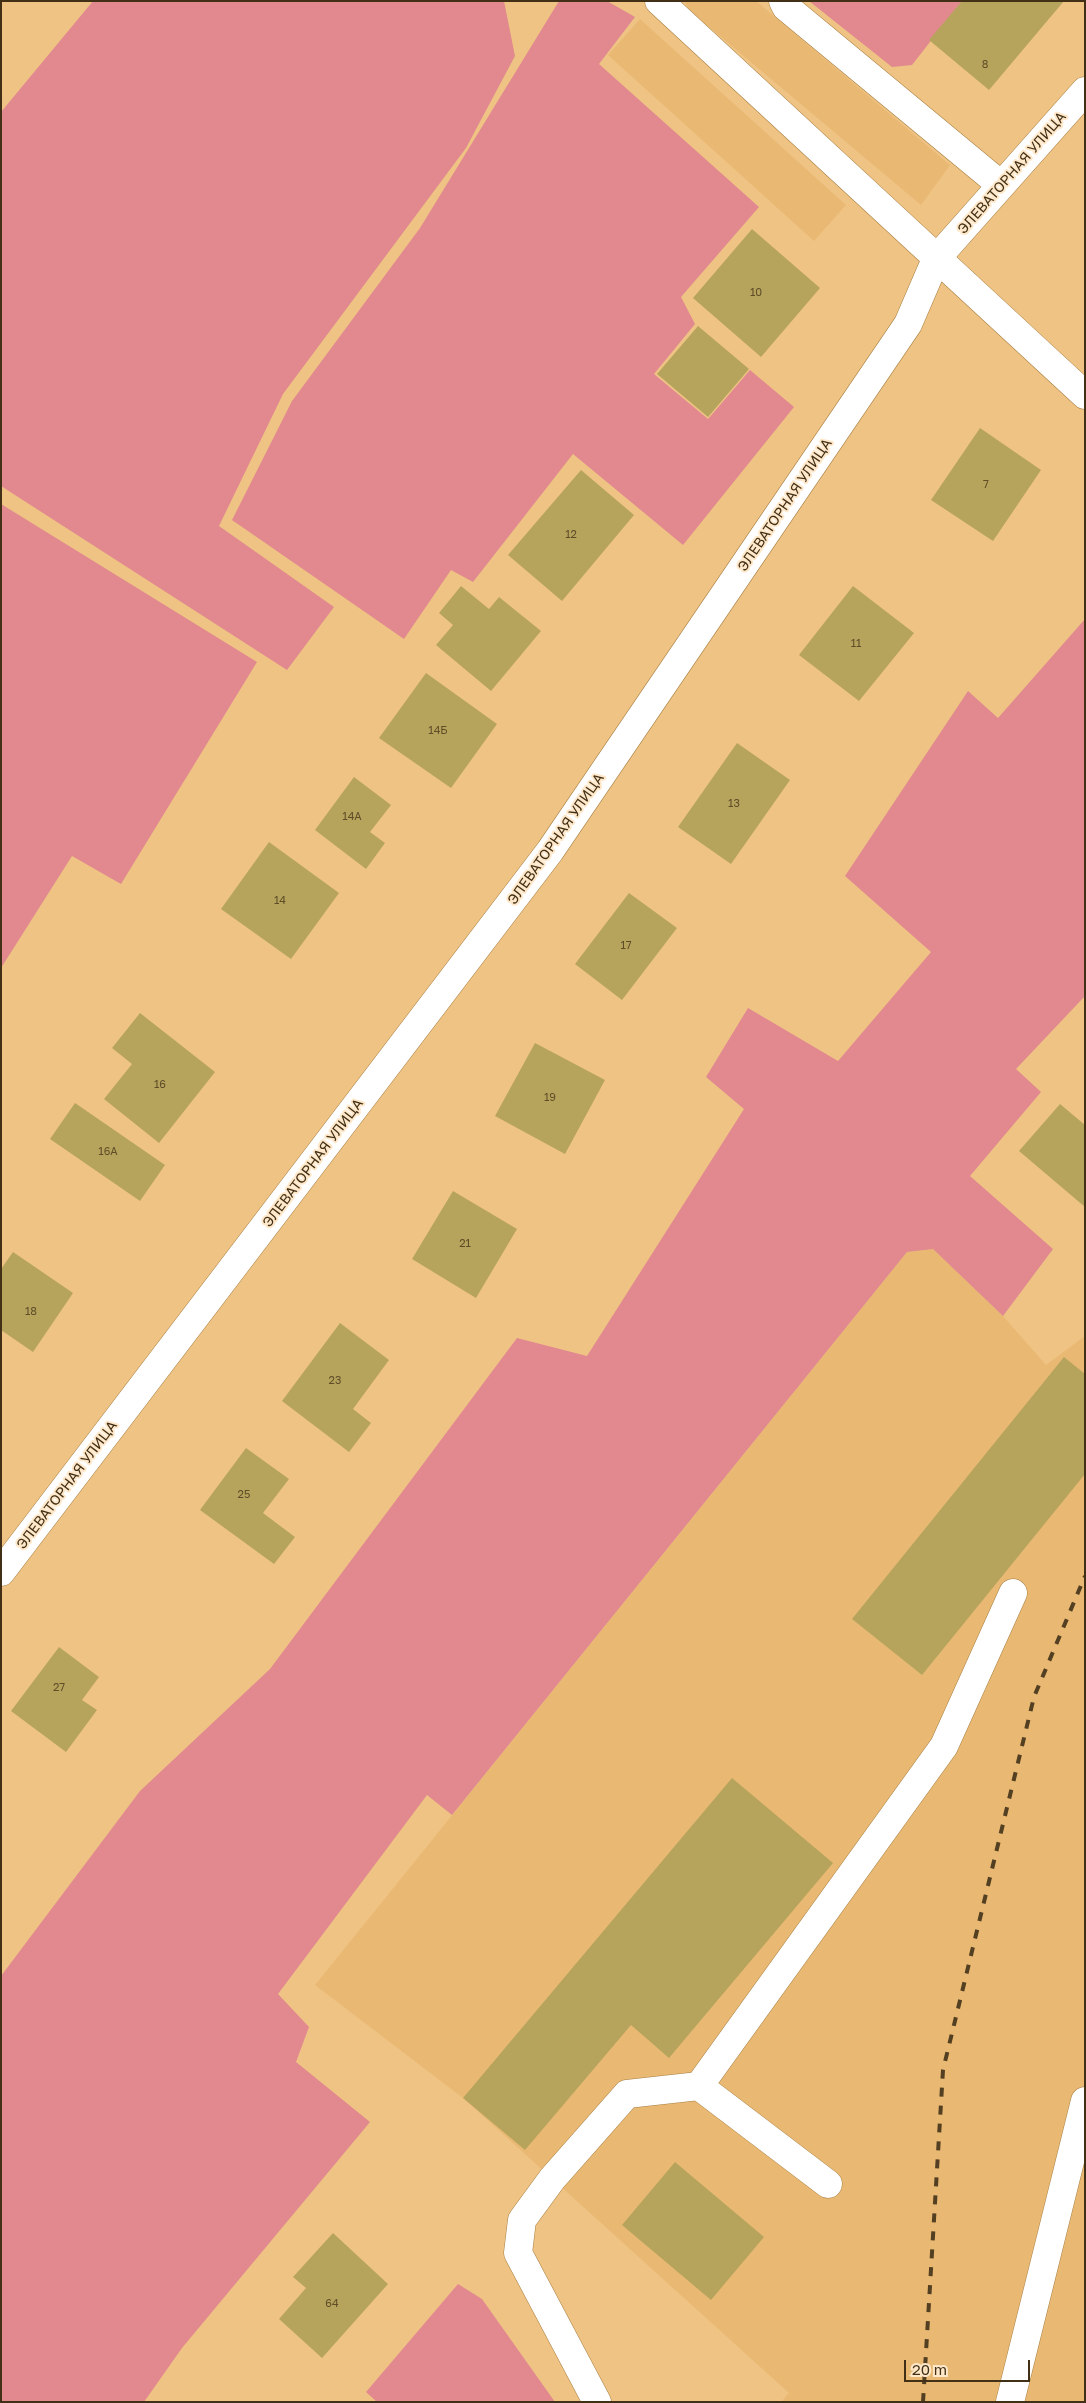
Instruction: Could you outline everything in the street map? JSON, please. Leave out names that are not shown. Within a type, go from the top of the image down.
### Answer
[{"type":"street","points":[[659,1],[936,260],[1085,395]]},
{"type":"street","points":[[783,1],[786,7],[1001,185]]},
{"type":"street","name":"ЭЛЕВАТОРНАЯ УЛИЦА","points":[[1,1572],[550,851],[908,324],[936,260],[1085,91]]},
{"type":"street","points":[[699,2086],[944,1746],[1013,1593]]},
{"type":"street","points":[[597,2402],[518,2253],[522,2220],[552,2179],[627,2094],[699,2086],[828,2184]]},
{"type":"street","points":[[1010,2402],[1085,2102]]},
{"type":"shaded area","points":[[93,1],[504,1],[515,56],[466,148],[283,394],[219,526],[334,607],[287,670],[1,486],[1,112]]},
{"type":"shaded area","points":[[559,1],[607,1],[635,17],[599,64],[759,207],[681,297],[695,324],[654,374],[708,419],[750,370],[794,407],[683,545],[573,454],[473,582],[451,570],[404,639],[232,520],[292,401],[420,228]]},
{"type":"shaded area","points":[[684,1],[756,1],[950,165],[921,205],[690,11]]},
{"type":"shaded area","points":[[809,1],[962,1],[912,65],[892,67]]},
{"type":"shaded area","points":[[640,19],[846,205],[814,241],[608,55]]},
{"type":"shaded area","points":[[1,504],[257,662],[121,884],[72,856],[1,968]]},
{"type":"shaded area","points":[[1085,619],[1085,996],[1016,1069],[1041,1092],[970,1176],[1053,1249],[1003,1316],[933,1249],[907,1252],[452,1815],[427,1795],[278,1994],[309,2027],[296,2062],[370,2122],[182,2348],[144,2402],[1,2402],[1,1976],[140,1791],[270,1669],[517,1338],[587,1356],[744,1109],[706,1077],[748,1008],[838,1061],[931,952],[845,876],[968,691],[998,718]]},
{"type":"shaded area","points":[[933,1249],[1003,1316],[1046,1365],[1085,1336],[1085,2402],[781,2402],[789,2393],[463,2098],[315,1985],[907,1252]]},
{"type":"shaded area","points":[[458,2284],[482,2299],[555,2402],[377,2402],[366,2392]]},
{"type":"building","points":[[962,1],[1064,1],[989,90],[929,40]]},
{"type":"building","points":[[752,229],[820,288],[761,357],[693,298]]},
{"type":"building","points":[[698,326],[749,369],[708,417],[657,374]]},
{"type":"building","points":[[980,428],[1041,470],[993,541],[931,500]]},
{"type":"building","points":[[581,470],[634,515],[562,601],[508,555]]},
{"type":"building","points":[[461,586],[489,609],[499,597],[541,631],[491,691],[436,645],[453,625],[439,613]]},
{"type":"building","points":[[853,586],[914,633],[859,701],[799,655]]},
{"type":"building","points":[[426,673],[497,724],[451,788],[379,738]]},
{"type":"building","points":[[737,743],[790,780],[731,864],[678,827]]},
{"type":"building","points":[[354,777],[391,805],[370,832],[385,843],[366,869],[315,830]]},
{"type":"building","points":[[269,842],[339,893],[291,959],[221,909]]},
{"type":"building","points":[[629,893],[677,928],[622,1000],[575,964]]},
{"type":"building","points":[[140,1013],[215,1072],[159,1143],[104,1099],[132,1064],[112,1048]]},
{"type":"building","points":[[535,1043],[605,1080],[565,1154],[495,1116]]},
{"type":"building","points":[[75,1103],[165,1165],[140,1201],[50,1139]]},
{"type":"building","points":[[1060,1104],[1085,1125],[1085,1207],[1019,1151]]},
{"type":"building","points":[[453,1191],[517,1229],[476,1298],[412,1259]]},
{"type":"building","points":[[13,1252],[73,1293],[33,1352],[1,1330],[1,1269]]},
{"type":"building","points":[[340,1323],[389,1360],[353,1409],[371,1423],[349,1452],[282,1401]]},
{"type":"building","points":[[1064,1357],[1085,1374],[1085,1474],[922,1675],[852,1619]]},
{"type":"building","points":[[246,1448],[289,1479],[263,1513],[295,1537],[274,1564],[200,1510]]},
{"type":"building","points":[[59,1647],[99,1677],[82,1700],[97,1710],[66,1752],[11,1711]]},
{"type":"building","points":[[732,1778],[833,1863],[669,2058],[631,2025],[525,2150],[463,2098]]},
{"type":"building","points":[[675,2162],[764,2237],[711,2300],[622,2225]]},
{"type":"building","points":[[333,2233],[388,2284],[322,2358],[279,2319],[306,2288],[293,2277]]},
{"type":"railway","points":[[923,2402],[943,2070],[1034,1697],[1085,1576]]}]
